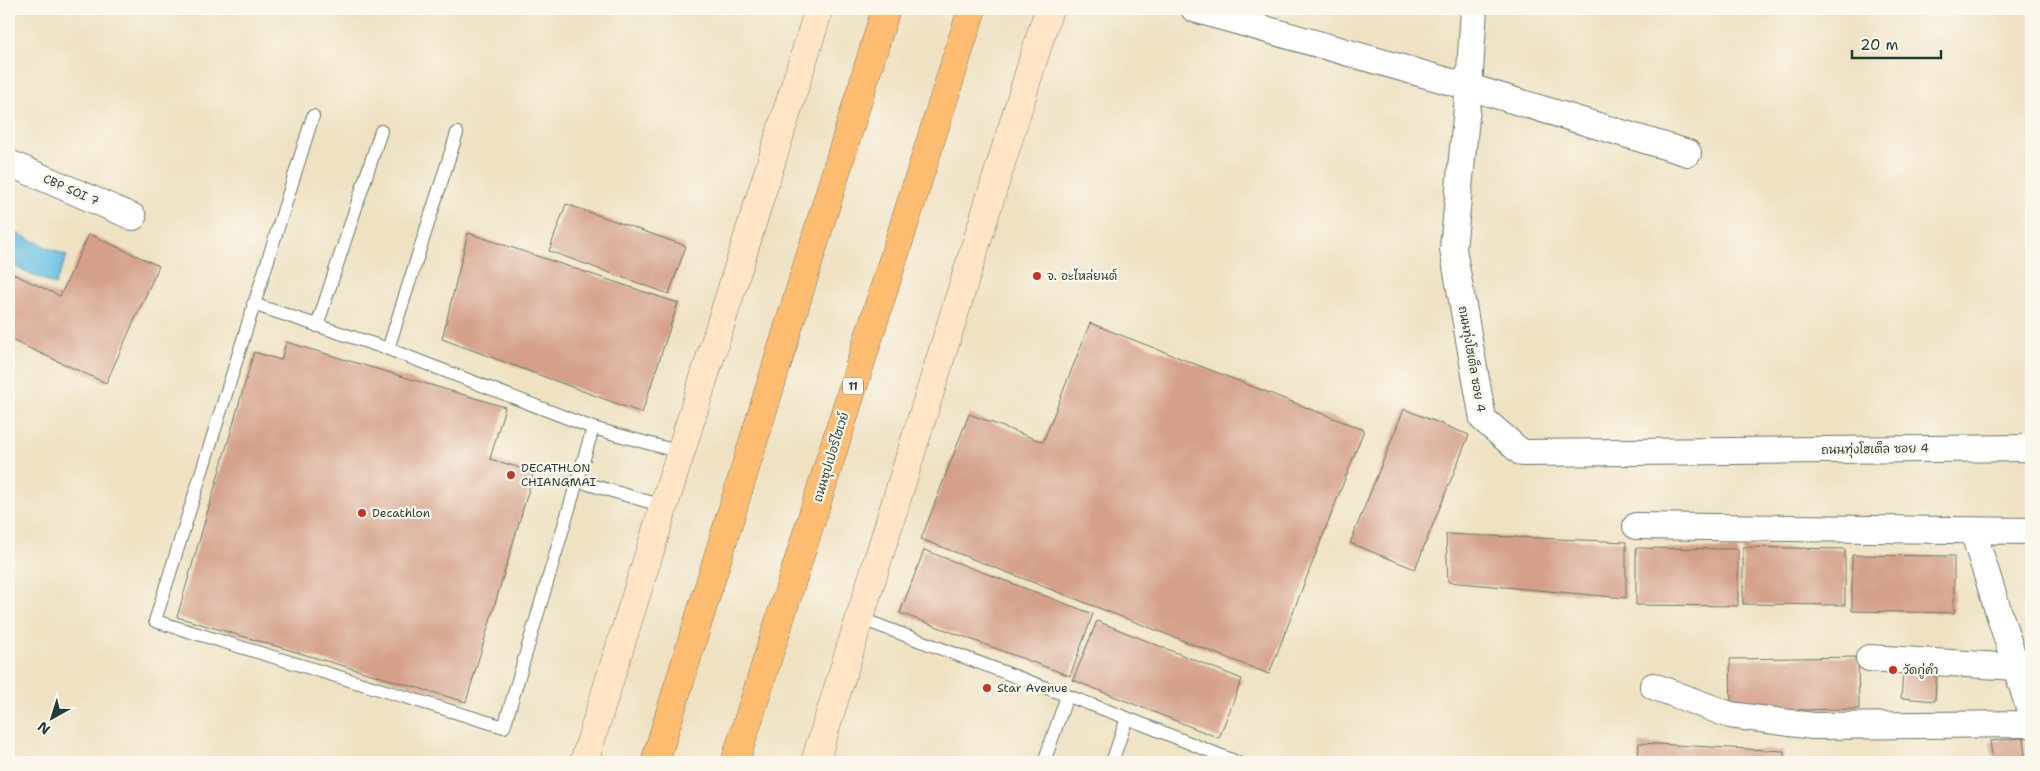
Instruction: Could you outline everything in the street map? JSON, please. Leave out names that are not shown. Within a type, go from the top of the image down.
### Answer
[{"type":"highway","points":[[655,762],[886,9]]},
{"type":"highway","name":"ถนนซุปเปอร์ไฮเวย์","points":[[735,762],[972,9]]},
{"type":"main road","points":[[584,762],[819,9]]},
{"type":"main road","points":[[815,762],[1049,9]]},
{"type":"street","points":[[1194,9],[1469,87],[1688,153]]},
{"type":"street","name":"ถนนทุ่งโฮเต็ล ซอย 4","points":[[1474,9],[1469,87],[1453,249],[1483,418],[1522,452],[2031,448]]},
{"type":"street","name":"CBP SOI 7","points":[[9,163],[133,217]]},
{"type":"street","points":[[1636,526],[2031,531]]},
{"type":"street","points":[[1974,531],[2031,714]]},
{"type":"street","points":[[1869,658],[2016,666]]},
{"type":"street","points":[[1653,686],[1730,715],[1813,726],[2031,724]]},
{"type":"lane","points":[[312,116],[155,621],[504,727],[593,428]]},
{"type":"lane","points":[[318,326],[381,131]]},
{"type":"lane","points":[[388,349],[457,133]]},
{"type":"lane","points":[[253,304],[388,349],[593,428],[680,452]]},
{"type":"lane","points":[[578,480],[663,506]]},
{"type":"lane","points":[[859,618],[1127,718],[1237,762]]},
{"type":"lane","points":[[1044,762],[1067,696]]},
{"type":"lane","points":[[1112,762],[1127,718]]},
{"type":"water","points":[[9,230],[67,256],[55,285],[9,264]]},
{"type":"building","points":[[566,204],[686,246],[669,294],[549,251]]},
{"type":"building","points":[[468,233],[678,303],[642,413],[442,339]]},
{"type":"building","points":[[89,234],[159,266],[106,383],[9,339],[9,272],[60,296]]},
{"type":"building","points":[[1090,323],[1364,430],[1269,674],[921,539],[969,414],[1043,442]]},
{"type":"building","points":[[286,342],[505,407],[490,459],[534,472],[466,702],[177,617],[254,352],[281,360]]},
{"type":"building","points":[[1404,409],[1469,435],[1415,569],[1350,543]]},
{"type":"building","points":[[1446,534],[1626,542],[1626,598],[1448,582]]},
{"type":"building","points":[[1743,547],[1845,549],[1845,605],[1743,604]]},
{"type":"building","points":[[1636,548],[1738,549],[1738,606],[1636,605]]},
{"type":"building","points":[[924,550],[1093,614],[1070,676],[900,613]]},
{"type":"building","points":[[1852,555],[1954,556],[1954,613],[1852,611]]},
{"type":"building","points":[[1097,621],[1242,679],[1219,738],[1073,680]]},
{"type":"building","points":[[1858,657],[1859,709],[1731,711],[1730,659]]},
{"type":"building","points":[[1904,662],[1937,665],[1935,701],[1901,698]]},
{"type":"building","points":[[2023,738],[2026,762],[1993,762],[1990,741]]},
{"type":"building","points":[[1639,743],[1784,751],[1784,762],[1638,762]]},
{"type":"place","name":"จ. อะไหล่ยนต์","points":[[1037,276]]},
{"type":"place","name":"DECATHLON CHIANGMAI","points":[[511,475]]},
{"type":"place","name":"Decathlon","points":[[362,513]]},
{"type":"place","name":"วัดกู่คำ","points":[[1893,670]]},
{"type":"place","name":"Star Avenue","points":[[987,688]]}]
